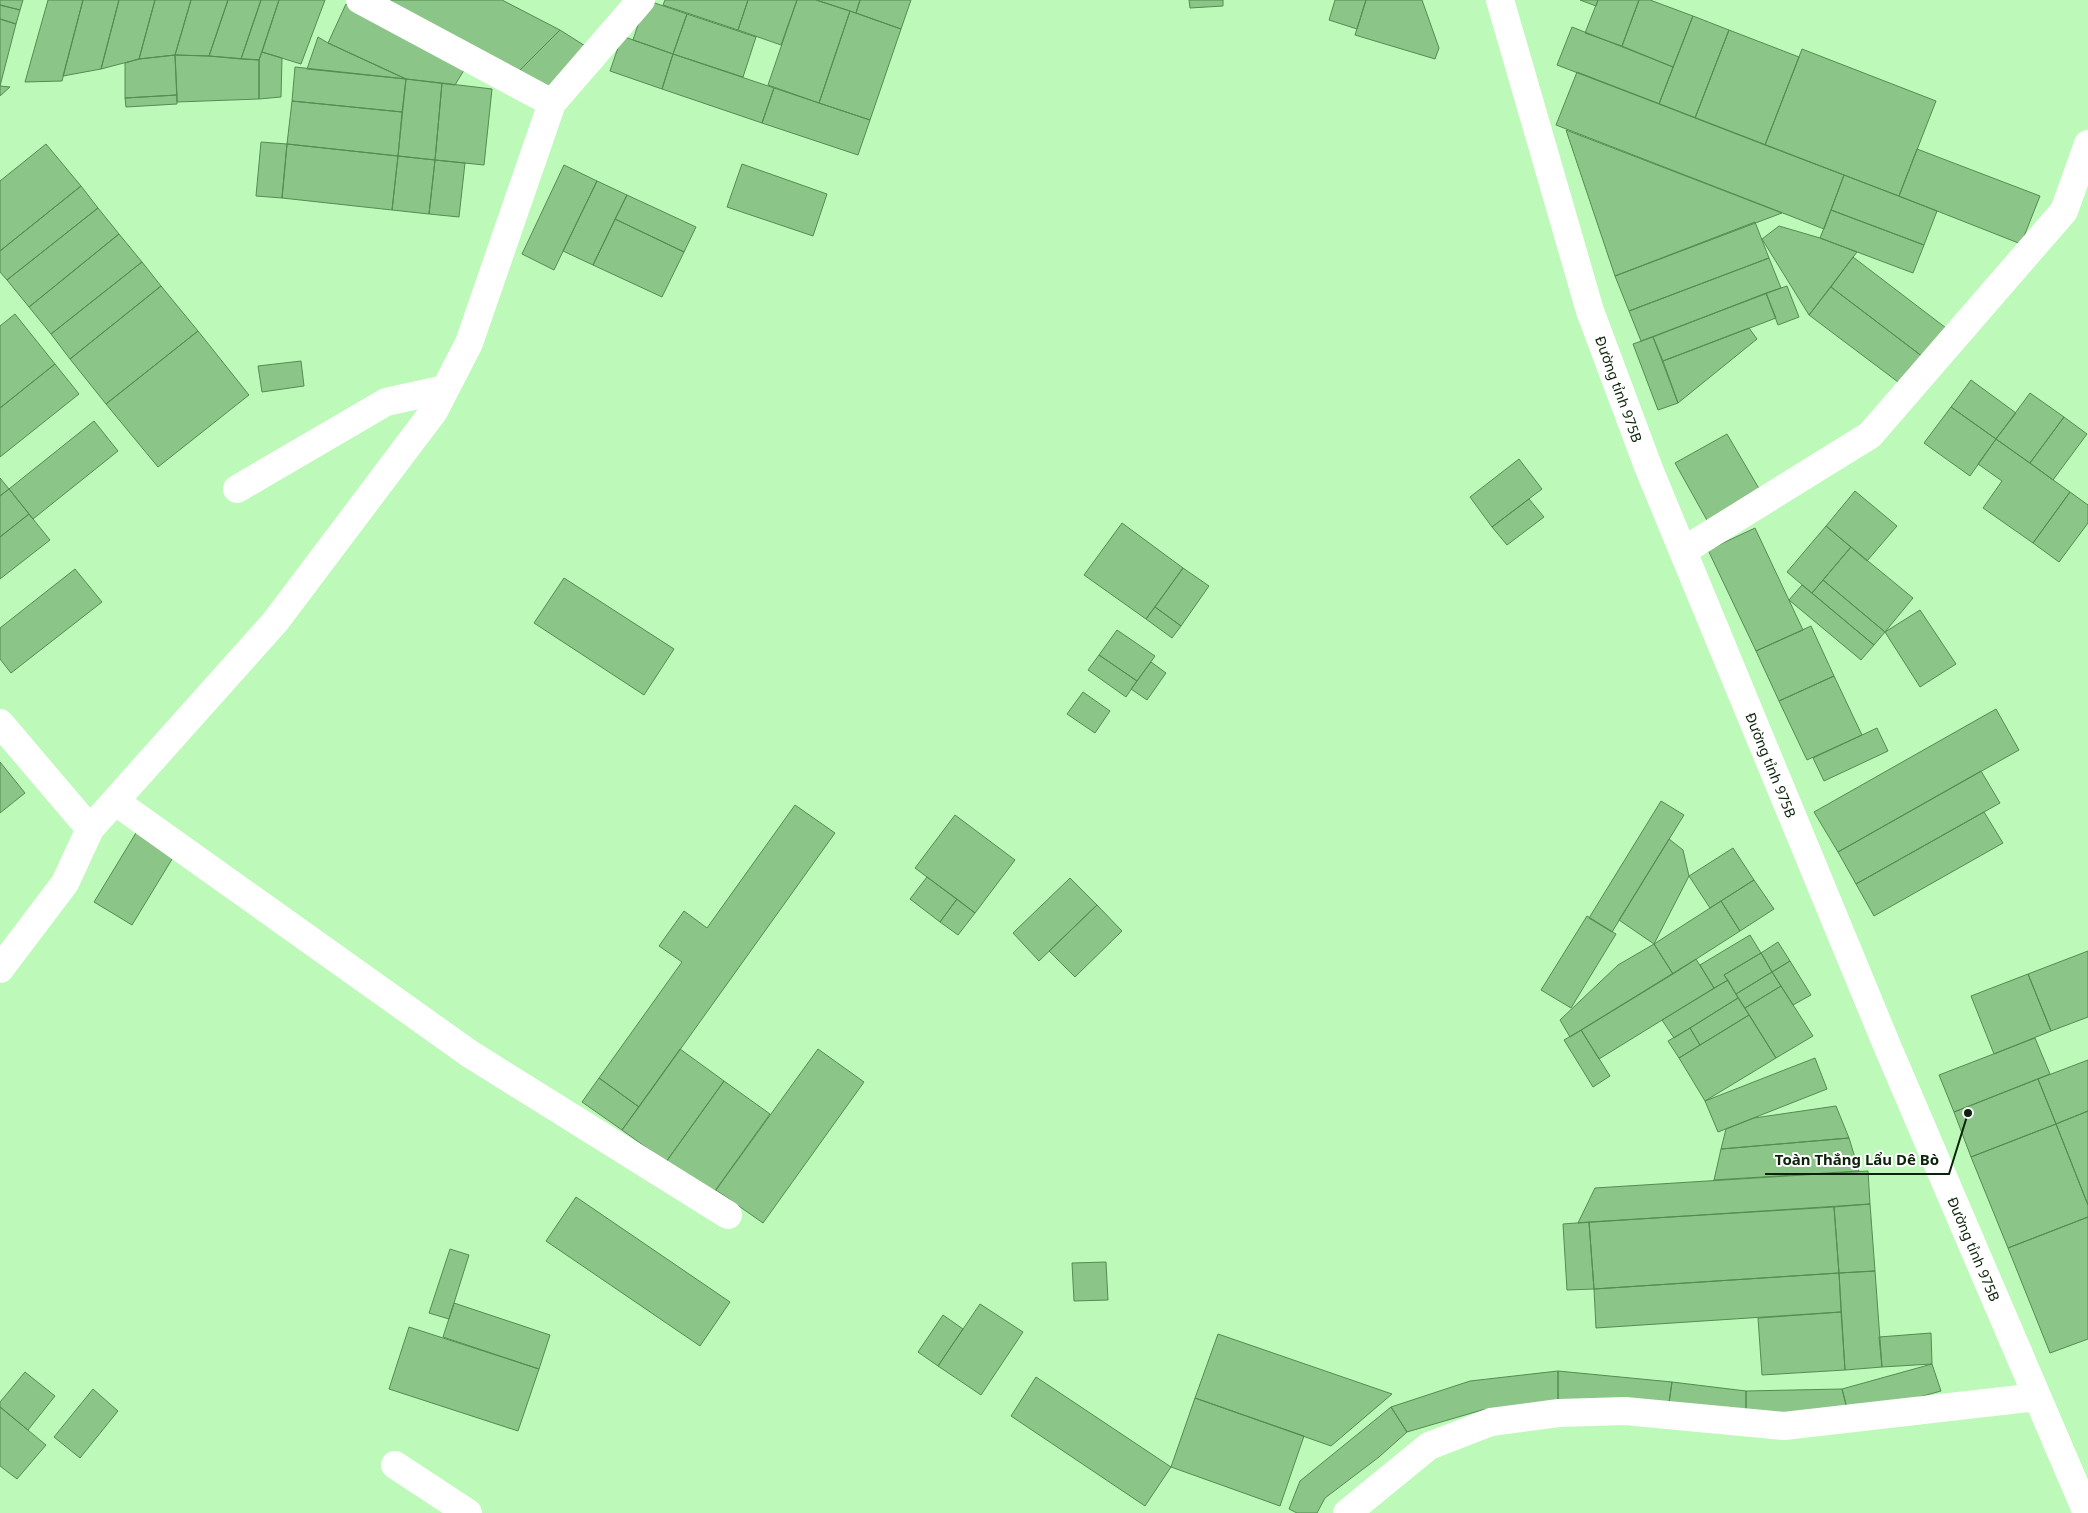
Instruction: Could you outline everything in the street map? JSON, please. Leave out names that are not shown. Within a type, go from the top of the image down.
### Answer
[{"type":"street","points":[[360,0],[552,103]]},
{"type":"street","points":[[0,969],[65,883],[90,829],[275,622],[429,418],[469,343],[552,103],[641,0]]},
{"type":"street","name":"Đường tỉnh 975B","points":[[1500,0],[1590,311],[1648,469],[1888,1048],[2086,1513]]},
{"type":"street","points":[[1683,551],[1870,435],[2064,211],[2088,144]]},
{"type":"street","points":[[237,488],[386,402],[446,389]]},
{"type":"street","points":[[0,723],[90,829]]},
{"type":"street","points":[[116,802],[470,1054],[728,1215]]},
{"type":"street","points":[[1347,1513],[1428,1446],[1490,1422],[1559,1413],[1625,1412],[1784,1426],[2037,1397]]},
{"type":"street","points":[[395,1465],[468,1513]]},
{"type":"building","points":[[0,0],[23,0],[20,10],[0,5]]},
{"type":"building","points":[[48,0],[83,0],[62,81],[25,82]]},
{"type":"building","points":[[83,0],[119,0],[101,69],[63,76]]},
{"type":"building","points":[[119,0],[155,0],[139,59],[101,69]]},
{"type":"building","points":[[155,0],[191,0],[175,55],[139,59]]},
{"type":"building","points":[[191,0],[228,0],[209,56],[175,55]]},
{"type":"building","points":[[228,0],[261,0],[241,59],[209,56]]},
{"type":"building","points":[[261,0],[279,0],[259,60],[241,59]]},
{"type":"building","points":[[279,0],[325,0],[301,64],[262,52]]},
{"type":"building","points":[[385,0],[502,0],[560,30],[518,72]]},
{"type":"building","points":[[646,0],[687,14],[673,54],[633,40]]},
{"type":"building","points":[[665,0],[748,0],[738,30],[663,5]]},
{"type":"building","points":[[748,0],[797,0],[781,45],[738,30]]},
{"type":"building","points":[[797,0],[816,0],[850,11],[819,103],[768,85]]},
{"type":"building","points":[[816,0],[860,0],[856,13]]},
{"type":"building","points":[[860,0],[911,0],[901,29],[856,13]]},
{"type":"building","points":[[1189,0],[1223,0],[1223,6],[1190,8]]},
{"type":"building","points":[[1335,0],[1366,0],[1357,29],[1329,20]]},
{"type":"building","points":[[1366,0],[1422,0],[1439,48],[1435,59],[1355,35]]},
{"type":"building","points":[[1580,0],[1598,0],[1596,6]]},
{"type":"building","points":[[1598,0],[1639,0],[1622,46],[1585,33]]},
{"type":"building","points":[[1639,0],[1650,0],[1693,16],[1673,67],[1622,46]]},
{"type":"building","points":[[346,4],[467,65],[455,85],[406,79],[328,43]]},
{"type":"building","points":[[0,5],[20,10],[16,24],[0,19]]},
{"type":"building","points":[[850,11],[901,29],[870,120],[819,103]]},
{"type":"building","points":[[687,14],[756,37],[743,77],[673,54]]},
{"type":"building","points":[[1693,16],[1729,30],[1695,118],[1659,104]]},
{"type":"building","points":[[0,19],[16,24],[0,86]]},
{"type":"building","points":[[1572,27],[1673,67],[1659,104],[1557,65]]},
{"type":"building","points":[[560,30],[590,49],[550,87],[518,72]]},
{"type":"building","points":[[1729,30],[1799,57],[1765,145],[1695,118]]},
{"type":"building","points":[[622,36],[673,54],[662,89],[610,71]]},
{"type":"building","points":[[318,37],[328,43],[406,79],[307,69]]},
{"type":"building","points":[[1802,49],[1936,101],[1899,196],[1765,145]]},
{"type":"building","points":[[262,52],[282,58],[281,97],[259,99],[259,60]]},
{"type":"building","points":[[673,54],[774,88],[762,123],[662,89]]},
{"type":"building","points":[[175,55],[177,95],[125,98],[125,63],[139,59]]},
{"type":"building","points":[[175,55],[259,60],[259,99],[177,102]]},
{"type":"building","points":[[295,67],[406,79],[402,112],[292,101]]},
{"type":"building","points":[[1577,72],[1844,175],[1824,229],[1556,125]]},
{"type":"building","points":[[406,79],[442,83],[435,160],[398,156]]},
{"type":"building","points":[[442,83],[492,89],[484,165],[435,160]]},
{"type":"building","points":[[0,86],[10,87],[0,96]]},
{"type":"building","points":[[774,88],[870,120],[858,155],[762,123]]},
{"type":"building","points":[[177,95],[177,104],[126,107],[125,98]]},
{"type":"building","points":[[292,101],[402,112],[398,156],[287,144]]},
{"type":"building","points":[[1566,130],[1782,213],[1615,276]]},
{"type":"building","points":[[261,142],[287,144],[282,198],[256,196]]},
{"type":"building","points":[[46,144],[81,186],[0,251],[0,181]]},
{"type":"building","points":[[287,144],[398,156],[392,210],[282,198]]},
{"type":"building","points":[[1917,149],[2040,196],[2021,244],[1899,196]]},
{"type":"building","points":[[398,156],[435,160],[429,214],[392,210]]},
{"type":"building","points":[[435,160],[465,163],[459,217],[429,214]]},
{"type":"building","points":[[742,164],[827,194],[813,236],[727,207]]},
{"type":"building","points":[[564,165],[597,181],[554,270],[522,254]]},
{"type":"building","points":[[1844,175],[1937,211],[1924,245],[1831,210]]},
{"type":"building","points":[[597,181],[627,195],[593,265],[563,251]]},
{"type":"building","points":[[81,186],[98,208],[7,280],[0,272],[0,251]]},
{"type":"building","points":[[627,195],[696,227],[684,252],[615,219]]},
{"type":"building","points":[[98,208],[119,234],[29,307],[7,280]]},
{"type":"building","points":[[1831,210],[1924,245],[1913,273],[1820,238]]},
{"type":"building","points":[[615,219],[684,252],[662,297],[593,265]]},
{"type":"building","points":[[1755,222],[1769,258],[1629,311],[1615,276]]},
{"type":"building","points":[[1779,226],[1820,238],[1857,252],[1809,315],[1762,239]]},
{"type":"building","points":[[119,234],[142,262],[51,334],[29,307]]},
{"type":"building","points":[[1853,257],[1946,328],[1923,357],[1831,287]]},
{"type":"building","points":[[1769,258],[1781,288],[1641,341],[1629,311]]},
{"type":"building","points":[[142,262],[161,286],[70,359],[51,334]]},
{"type":"building","points":[[161,286],[198,331],[106,404],[70,359]]},
{"type":"building","points":[[1787,286],[1799,317],[1778,325],[1766,293]]},
{"type":"building","points":[[1831,287],[1923,357],[1902,385],[1809,315]]},
{"type":"building","points":[[1766,293],[1776,318],[1663,361],[1653,337]]},
{"type":"building","points":[[15,314],[55,364],[0,408],[0,326]]},
{"type":"building","points":[[1749,328],[1757,339],[1678,403],[1663,361]]},
{"type":"building","points":[[198,331],[249,395],[158,467],[106,404]]},
{"type":"building","points":[[1653,337],[1678,403],[1658,410],[1633,344]]},
{"type":"building","points":[[301,361],[304,386],[262,392],[258,366]]},
{"type":"building","points":[[55,364],[79,394],[0,457],[0,408]]},
{"type":"building","points":[[1971,380],[2016,413],[1996,439],[1951,407]]},
{"type":"building","points":[[2030,393],[2064,417],[2030,463],[1996,439]]},
{"type":"building","points":[[1951,407],[1996,439],[1970,476],[1924,443]]},
{"type":"building","points":[[2064,417],[2087,434],[2053,480],[2030,463]]},
{"type":"building","points":[[94,421],[118,451],[33,519],[9,489]]},
{"type":"building","points":[[1727,434],[1761,492],[1708,522],[1675,463]]},
{"type":"building","points":[[1996,439],[2070,492],[2033,543],[1983,508],[2002,481],[1978,464]]},
{"type":"building","points":[[1519,459],[1542,489],[1492,527],[1470,497]]},
{"type":"building","points":[[0,478],[9,489],[0,496]]},
{"type":"building","points":[[9,489],[29,514],[0,537],[0,496]]},
{"type":"building","points":[[1855,491],[1897,526],[1867,561],[1826,526]]},
{"type":"building","points":[[2070,492],[2088,505],[2088,523],[2059,562],[2033,543]]},
{"type":"building","points":[[1529,499],[1544,517],[1507,545],[1492,527]]},
{"type":"building","points":[[29,514],[50,540],[0,579],[0,537]]},
{"type":"building","points":[[1122,523],[1183,568],[1146,619],[1084,575]]},
{"type":"building","points":[[1826,526],[1851,547],[1812,593],[1787,572]]},
{"type":"building","points":[[1755,528],[1803,630],[1756,651],[1708,550]]},
{"type":"building","points":[[1851,547],[1913,598],[1885,632],[1823,580]]},
{"type":"building","points":[[1183,568],[1209,586],[1181,626],[1155,607]]},
{"type":"building","points":[[75,569],[102,602],[11,673],[0,659],[0,628]]},
{"type":"building","points":[[564,578],[674,649],[644,695],[534,623]]},
{"type":"building","points":[[1823,580],[1885,632],[1874,645],[1812,593]]},
{"type":"building","points":[[1802,585],[1874,645],[1861,660],[1789,600]]},
{"type":"building","points":[[1155,607],[1181,626],[1172,638],[1146,619]]},
{"type":"building","points":[[1920,610],[1956,664],[1920,687],[1885,632]]},
{"type":"building","points":[[1811,626],[1834,676],[1779,701],[1756,651]]},
{"type":"building","points":[[1117,630],[1155,656],[1137,681],[1099,655]]},
{"type":"building","points":[[1099,655],[1137,681],[1126,697],[1088,670]]},
{"type":"building","points":[[1151,662],[1166,673],[1147,700],[1131,689]]},
{"type":"building","points":[[1834,676],[1862,735],[1807,760],[1779,701]]},
{"type":"building","points":[[1083,692],[1110,711],[1095,733],[1067,714]]},
{"type":"building","points":[[1996,709],[2019,750],[1838,852],[1814,812]]},
{"type":"building","points":[[1877,728],[1888,751],[1824,781],[1813,758]]},
{"type":"building","points":[[0,762],[25,793],[0,813]]},
{"type":"building","points":[[1981,771],[2000,803],[1856,884],[1838,852]]},
{"type":"building","points":[[1661,801],[1684,815],[1612,932],[1589,918]]},
{"type":"building","points":[[795,805],[835,833],[639,1107],[599,1078],[682,962],[659,946],[684,911],[707,928]]},
{"type":"building","points":[[1984,812],[2003,843],[1874,916],[1856,884]]},
{"type":"building","points":[[955,815],[1015,860],[975,913],[915,868]]},
{"type":"building","points":[[139,828],[177,851],[132,925],[94,902]]},
{"type":"building","points":[[1669,839],[1683,850],[1689,876],[1654,944],[1619,920]]},
{"type":"building","points":[[1733,848],[1754,880],[1710,908],[1689,876]]},
{"type":"building","points":[[927,877],[957,899],[940,922],[910,899]]},
{"type":"building","points":[[1070,878],[1097,905],[1039,961],[1013,933]]},
{"type":"building","points":[[1754,880],[1774,909],[1740,931],[1721,901]]},
{"type":"building","points":[[957,899],[975,913],[958,935],[940,922]]},
{"type":"building","points":[[1721,901],[1740,931],[1673,974],[1654,944]]},
{"type":"building","points":[[1097,905],[1122,931],[1075,977],[1049,951]]},
{"type":"building","points":[[1587,916],[1616,934],[1571,1008],[1541,990]]},
{"type":"building","points":[[1750,935],[1761,953],[1724,975],[1728,980],[1714,988],[1700,965]]},
{"type":"building","points":[[1778,942],[1790,961],[1772,972],[1761,953]]},
{"type":"building","points":[[1654,944],[1673,974],[1570,1037],[1560,1020],[1618,965]]},
{"type":"building","points":[[2088,951],[2088,1017],[2051,1031],[2028,974]]},
{"type":"building","points":[[1761,953],[1772,972],[1736,994],[1724,975]]},
{"type":"building","points":[[1696,959],[1714,988],[1599,1059],[1581,1030]]},
{"type":"building","points":[[1790,961],[1811,995],[1793,1005],[1772,972]]},
{"type":"building","points":[[1772,972],[1781,986],[1745,1008],[1736,994]]},
{"type":"building","points":[[2028,974],[2051,1031],[1994,1054],[1971,996]]},
{"type":"building","points":[[1728,980],[1738,998],[1674,1038],[1662,1020]]},
{"type":"building","points":[[1781,986],[1813,1036],[1776,1058],[1745,1008]]},
{"type":"building","points":[[1738,998],[1749,1015],[1700,1045],[1690,1028]]},
{"type":"building","points":[[1749,1015],[1776,1058],[1705,1101],[1679,1058]]},
{"type":"building","points":[[1690,1028],[1700,1045],[1679,1058],[1668,1041]]},
{"type":"building","points":[[1581,1030],[1610,1076],[1593,1087],[1564,1040]]},
{"type":"building","points":[[2035,1038],[2050,1074],[1954,1112],[1939,1075]]},
{"type":"building","points":[[680,1049],[724,1081],[666,1162],[622,1130]]},
{"type":"building","points":[[818,1049],[864,1082],[763,1223],[716,1190]]},
{"type":"building","points":[[1815,1058],[1827,1089],[1718,1132],[1705,1101]]},
{"type":"building","points":[[2088,1060],[2088,1111],[2056,1124],[2038,1079]]},
{"type":"building","points":[[599,1078],[639,1107],[622,1130],[582,1102]]},
{"type":"building","points":[[2038,1079],[2056,1124],[1971,1157],[1954,1112]]},
{"type":"building","points":[[724,1081],[770,1114],[712,1195],[666,1162]]},
{"type":"building","points":[[1836,1106],[1849,1138],[1721,1149],[1726,1129],[1754,1118]]},
{"type":"building","points":[[2088,1111],[2088,1205],[2056,1124]]},
{"type":"building","points":[[2056,1124],[2088,1205],[2088,1217],[2008,1248],[1971,1157]]},
{"type":"building","points":[[1849,1138],[1859,1171],[1714,1180],[1721,1149]]},
{"type":"building","points":[[1868,1171],[1870,1204],[1578,1223],[1595,1188]]},
{"type":"building","points":[[576,1197],[730,1302],[700,1346],[546,1241]]},
{"type":"building","points":[[1870,1204],[1875,1271],[1839,1273],[1834,1207]]},
{"type":"building","points":[[1834,1207],[1839,1273],[1594,1289],[1589,1222]]},
{"type":"building","points":[[2088,1217],[2088,1339],[2050,1353],[2008,1248]]},
{"type":"building","points":[[1589,1222],[1594,1289],[1567,1290],[1563,1224]]},
{"type":"building","points":[[450,1249],[469,1255],[449,1319],[429,1313]]},
{"type":"building","points":[[1106,1262],[1108,1300],[1074,1301],[1072,1263]]},
{"type":"building","points":[[1875,1271],[1882,1367],[1845,1370],[1839,1273]]},
{"type":"building","points":[[1839,1273],[1841,1312],[1596,1328],[1594,1289]]},
{"type":"building","points":[[454,1303],[550,1335],[539,1369],[443,1337]]},
{"type":"building","points":[[980,1304],[1023,1332],[981,1395],[938,1366]]},
{"type":"building","points":[[1841,1312],[1845,1370],[1762,1375],[1758,1318]]},
{"type":"building","points":[[943,1315],[963,1329],[938,1366],[918,1352]]},
{"type":"building","points":[[409,1327],[539,1369],[518,1431],[389,1389]]},
{"type":"building","points":[[1931,1333],[1932,1364],[1882,1367],[1879,1337]]},
{"type":"building","points":[[1218,1334],[1392,1394],[1331,1446],[1195,1398]]},
{"type":"building","points":[[1932,1364],[1941,1391],[1849,1416],[1842,1389]]},
{"type":"building","points":[[1558,1371],[1558,1401],[1482,1410],[1407,1432],[1391,1407],[1470,1381]]},
{"type":"building","points":[[1558,1371],[1672,1382],[1668,1410],[1558,1401]]},
{"type":"building","points":[[25,1372],[55,1396],[28,1430],[0,1407],[0,1402]]},
{"type":"building","points":[[1036,1377],[1171,1467],[1145,1506],[1011,1416]]},
{"type":"building","points":[[1672,1382],[1746,1391],[1746,1419],[1668,1410]]},
{"type":"building","points":[[93,1389],[118,1411],[80,1458],[54,1437]]},
{"type":"building","points":[[1842,1389],[1849,1416],[1746,1419],[1746,1391]]},
{"type":"building","points":[[1195,1398],[1304,1436],[1280,1506],[1171,1467]]},
{"type":"building","points":[[0,1407],[46,1445],[17,1479],[0,1466]]},
{"type":"building","points":[[1391,1407],[1407,1432],[1379,1457],[1325,1498],[1317,1513],[1297,1513],[1289,1509],[1300,1481]]},
{"type":"place","name":"Toàn Thắng Lẩu Dê Bò","points":[[1968,1113]]}]
